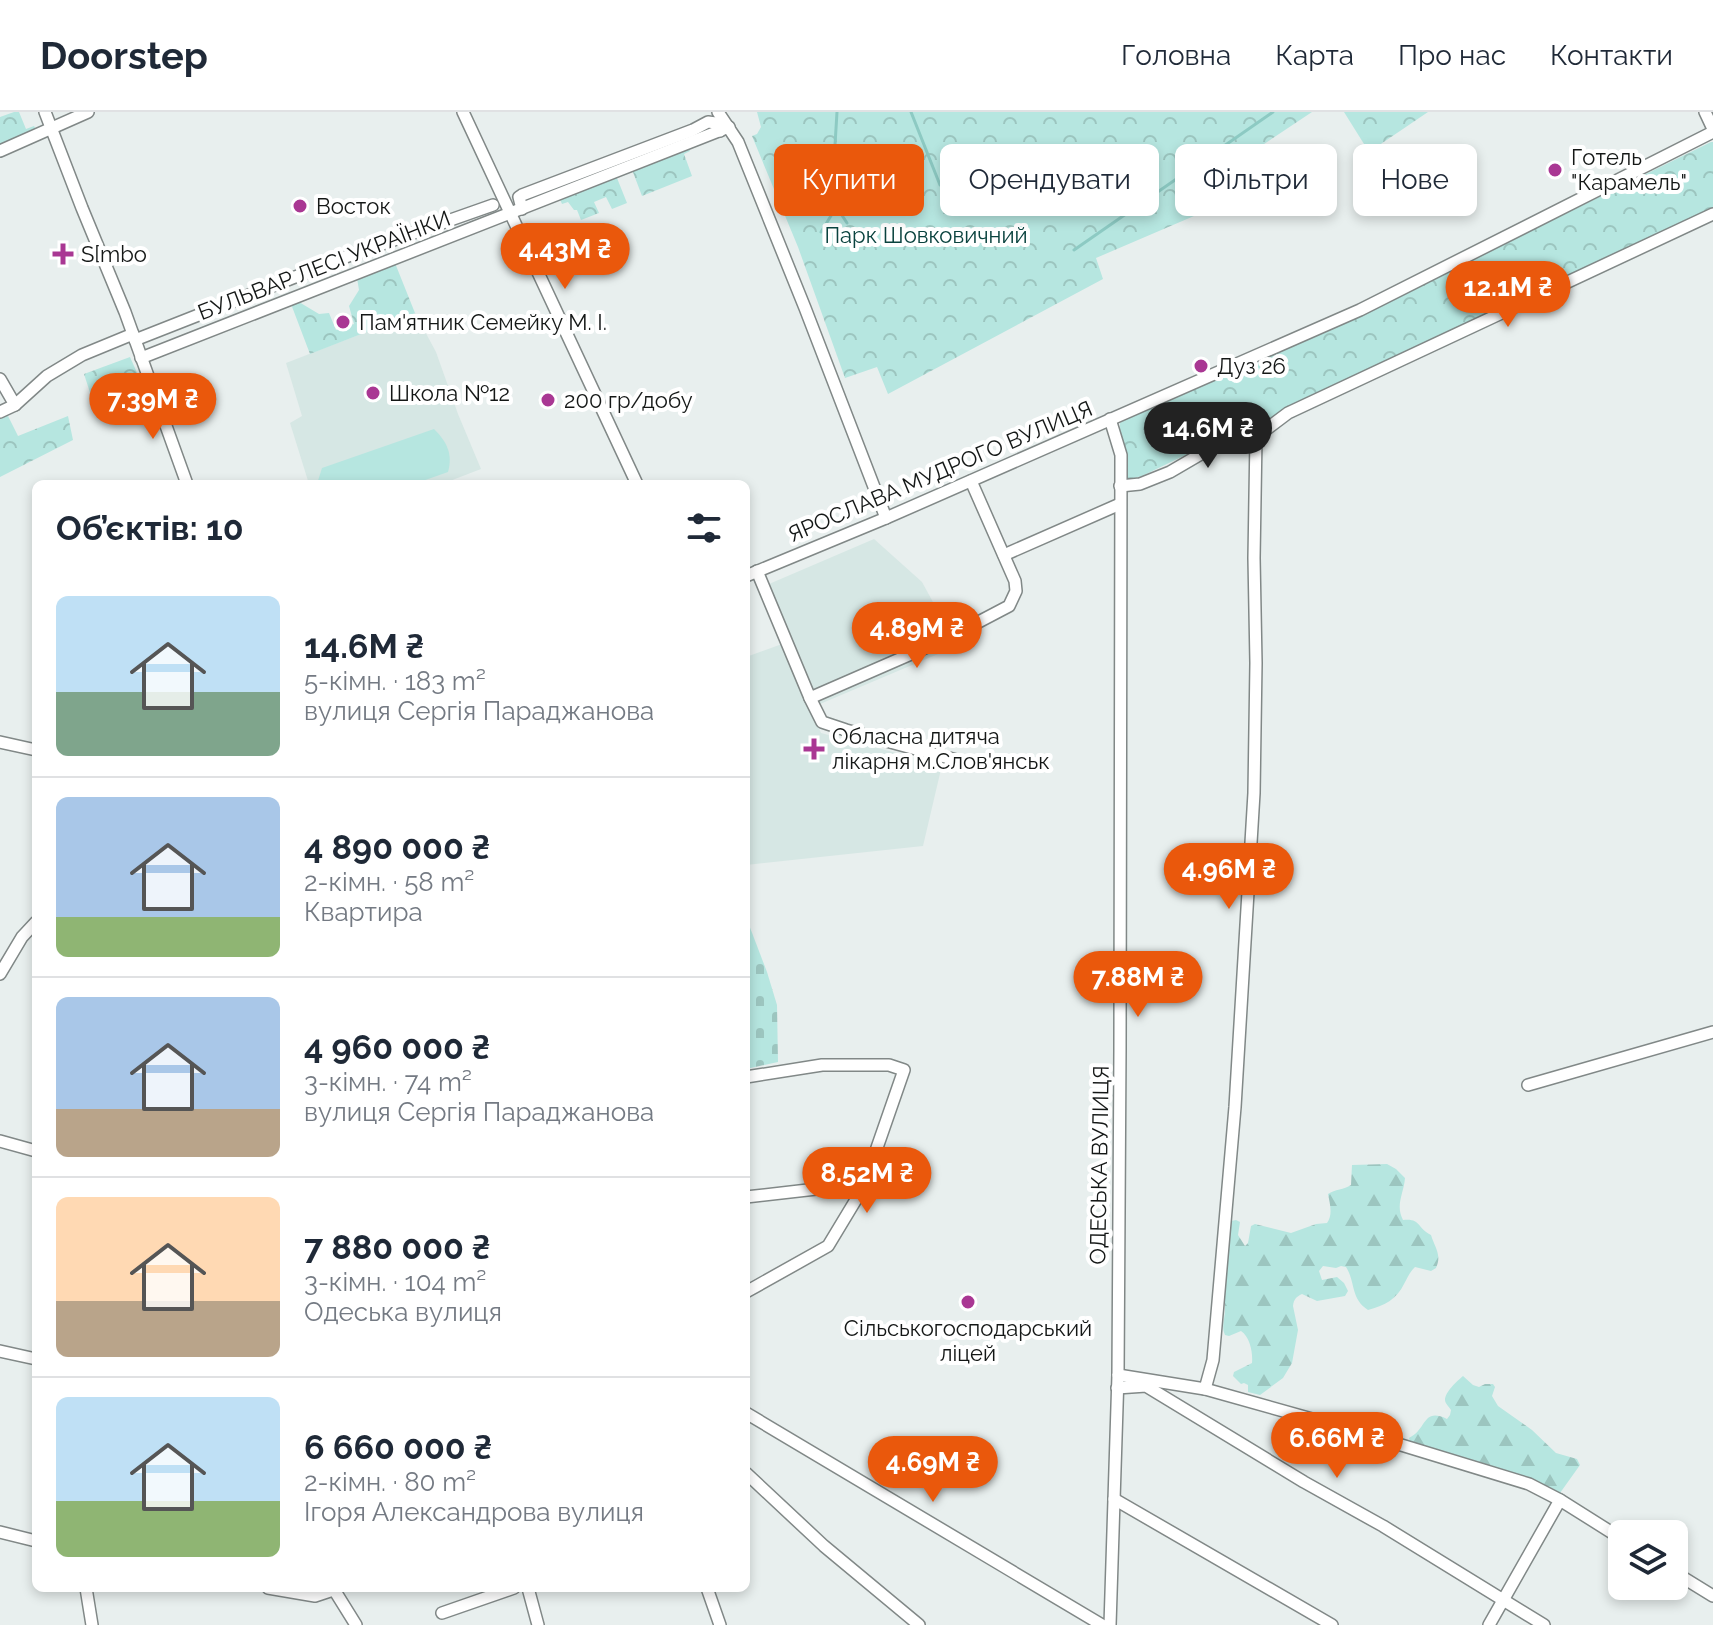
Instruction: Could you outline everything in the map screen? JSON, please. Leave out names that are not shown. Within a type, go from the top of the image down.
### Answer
[{"type":"street","points":[[45,112],[134,337],[186,480]]},
{"type":"street","points":[[0,151],[88,112]]},
{"type":"street","points":[[463,112],[635,480]]},
{"type":"street","points":[[718,112],[720,132],[738,142],[886,518]]},
{"type":"street","points":[[1705,112],[1713,131]]},
{"type":"street","name":"БУЛЬВАР ЛЕСІ УКРАЇНКИ","points":[[141,358],[510,214],[553,190],[645,155],[720,132],[716,123],[706,123],[645,155]]},
{"type":"street","name":"ЯРОСЛАВА МУДРОГО ВУЛИЦЯ","points":[[752,574],[1360,310],[1713,131]]},
{"type":"street","name":"БУЛЬВАР ЛЕСІ УКРАЇНКИ","points":[[0,412],[15,405],[47,376],[82,355],[493,205]]},
{"type":"street","points":[[1120,486],[1140,484],[1170,472],[1230,437],[1256,437],[1288,413],[1713,214]]},
{"type":"street","points":[[0,379],[15,405]]},
{"type":"street","name":"ОДЕСЬКА ВУЛИЦЯ","points":[[1110,419],[1121,455],[1118,1375],[1110,1625]]},
{"type":"street","points":[[1205,1389],[1213,1360],[1234,1122],[1254,793],[1256,437]]},
{"type":"street","points":[[810,698],[950,637],[1009,606],[1016,591],[1015,581],[971,481]]},
{"type":"street","points":[[1004,555],[1120,504]]},
{"type":"street","points":[[752,574],[822,722],[960,761]]},
{"type":"street","points":[[0,742],[32,749]]},
{"type":"street","points":[[0,974],[32,926]]},
{"type":"street","points":[[1528,1085],[1713,1032]]},
{"type":"street","points":[[750,1076],[822,1065],[889,1065],[904,1070],[863,1188],[828,1246],[750,1290]]},
{"type":"street","points":[[0,1141],[32,1150]]},
{"type":"street","points":[[750,1197],[825,1188],[863,1188]]},
{"type":"street","points":[[0,1351],[32,1358]]},
{"type":"street","points":[[1118,1375],[1205,1389],[1529,1484],[1608,1530]]},
{"type":"street","points":[[1117,1388],[1146,1386],[1544,1625]]},
{"type":"street","points":[[750,1415],[1102,1625]]},
{"type":"street","points":[[750,1477],[824,1546],[919,1625]]},
{"type":"street","points":[[1114,1499],[1332,1625]]},
{"type":"street","points":[[1489,1625],[1560,1500]]},
{"type":"street","points":[[0,1532],[32,1540]]},
{"type":"street","points":[[1688,1581],[1713,1596]]},
{"type":"street","points":[[87,1592],[92,1625]]},
{"type":"street","points":[[292,1592],[315,1596],[325,1592]]},
{"type":"street","points":[[335,1592],[356,1625]]},
{"type":"street","points":[[442,1613],[502,1592]]},
{"type":"street","points":[[529,1592],[538,1625]]},
{"type":"street","points":[[708,1592],[720,1625]]},
{"type":"shaded area","name":"Школа №12","points":[[415,313],[436,352],[481,469],[452,480],[308,480],[290,423],[302,416],[286,363]]},
{"type":"shaded area","points":[[874,539],[922,582],[957,646],[820,704],[769,584]]},
{"type":"shaded area","name":"Обласна дитяча лікарня м.Слов'янськ","points":[[782,644],[821,733],[942,765],[923,846],[750,865],[750,656]]},
{"type":"green space","points":[[19,112],[26,129],[34,126],[37,131],[0,146],[0,117]]},
{"type":"green space","name":"Парк Шовковичний","points":[[757,112],[1312,112],[1264,144],[1175,144],[1175,216],[1194,216],[1096,258],[1103,279],[888,394],[877,367],[845,378],[785,216],[924,216],[924,144],[774,144],[774,189],[752,136],[761,127]]},
{"type":"green space","points":[[1344,112],[1428,112],[1381,144],[1364,144]]},
{"type":"green space","points":[[1711,142],[1713,208],[1287,409],[1255,431],[1229,434],[1142,476],[1126,480],[1119,442],[1120,423],[1129,416],[1380,305]]},
{"type":"green space","points":[[688,145],[690,151],[684,154],[692,176],[642,196],[631,167]]},
{"type":"green space","points":[[615,173],[627,203],[612,209],[606,197],[594,202],[599,213],[581,220],[577,210],[568,202],[562,204],[558,195]]},
{"type":"green space","points":[[395,263],[415,313],[310,354],[291,304],[299,302],[319,314],[329,313],[336,330],[354,324],[349,306],[359,290],[357,278]]},
{"type":"green space","points":[[130,357],[147,395],[97,414],[84,374]]},
{"type":"green space","points":[[6,412],[18,436],[68,416],[73,440],[0,477],[0,415]]},
{"type":"green space","points":[[434,429],[448,449],[450,460],[448,472],[425,480],[318,480],[322,468]]},
{"type":"green space","points":[[750,927],[777,1005],[778,1062],[750,1068]]},
{"type":"green space","points":[[1387,1164],[1405,1178],[1401,1215],[1403,1220],[1416,1222],[1431,1235],[1438,1255],[1436,1268],[1431,1271],[1415,1267],[1394,1298],[1368,1310],[1358,1300],[1346,1267],[1323,1266],[1319,1271],[1322,1280],[1337,1277],[1348,1291],[1345,1296],[1317,1301],[1302,1294],[1297,1297],[1293,1306],[1298,1330],[1292,1363],[1283,1378],[1260,1395],[1248,1392],[1248,1385],[1241,1384],[1233,1376],[1234,1372],[1252,1363],[1249,1341],[1241,1331],[1229,1336],[1223,1329],[1229,1224],[1236,1220],[1240,1222],[1238,1235],[1245,1246],[1251,1226],[1255,1224],[1291,1233],[1327,1223],[1330,1213],[1328,1194],[1351,1185],[1352,1165]]},
{"type":"green space","points":[[1463,1376],[1479,1387],[1493,1384],[1492,1396],[1498,1406],[1532,1430],[1556,1453],[1577,1459],[1580,1465],[1560,1493],[1555,1494],[1410,1442],[1409,1438],[1429,1418],[1439,1416],[1447,1419],[1451,1410],[1446,1397]]},
{"type":"waterway","points":[[835,144],[837,112]]},
{"type":"waterway","points":[[911,112],[940,185]]},
{"type":"waterway","points":[[1074,250],[1273,112]]},
{"type":"waterway","points":[[821,232],[831,216]]},
{"type":"waterway","points":[[842,216],[847,223]]},
{"type":"place","name":"Готель \"Карамель\"","points":[[1555,170]]},
{"type":"place","name":"Восток","points":[[300,206]]},
{"type":"place","name":"S[mbo","points":[[63,254]]},
{"type":"place","name":"Пам'ятник Семейку М. І.","points":[[343,322]]},
{"type":"place","name":"Дуз 26","points":[[1201,366]]},
{"type":"place","name":"Школа №12","points":[[373,393]]},
{"type":"place","name":"200 гр/добу","points":[[548,400]]},
{"type":"place","name":"Обласна дитяча лікарня м.Слов'янськ","points":[[814,749]]},
{"type":"place","name":"Сільськогосподарський ліцей","points":[[968,1302]]}]
